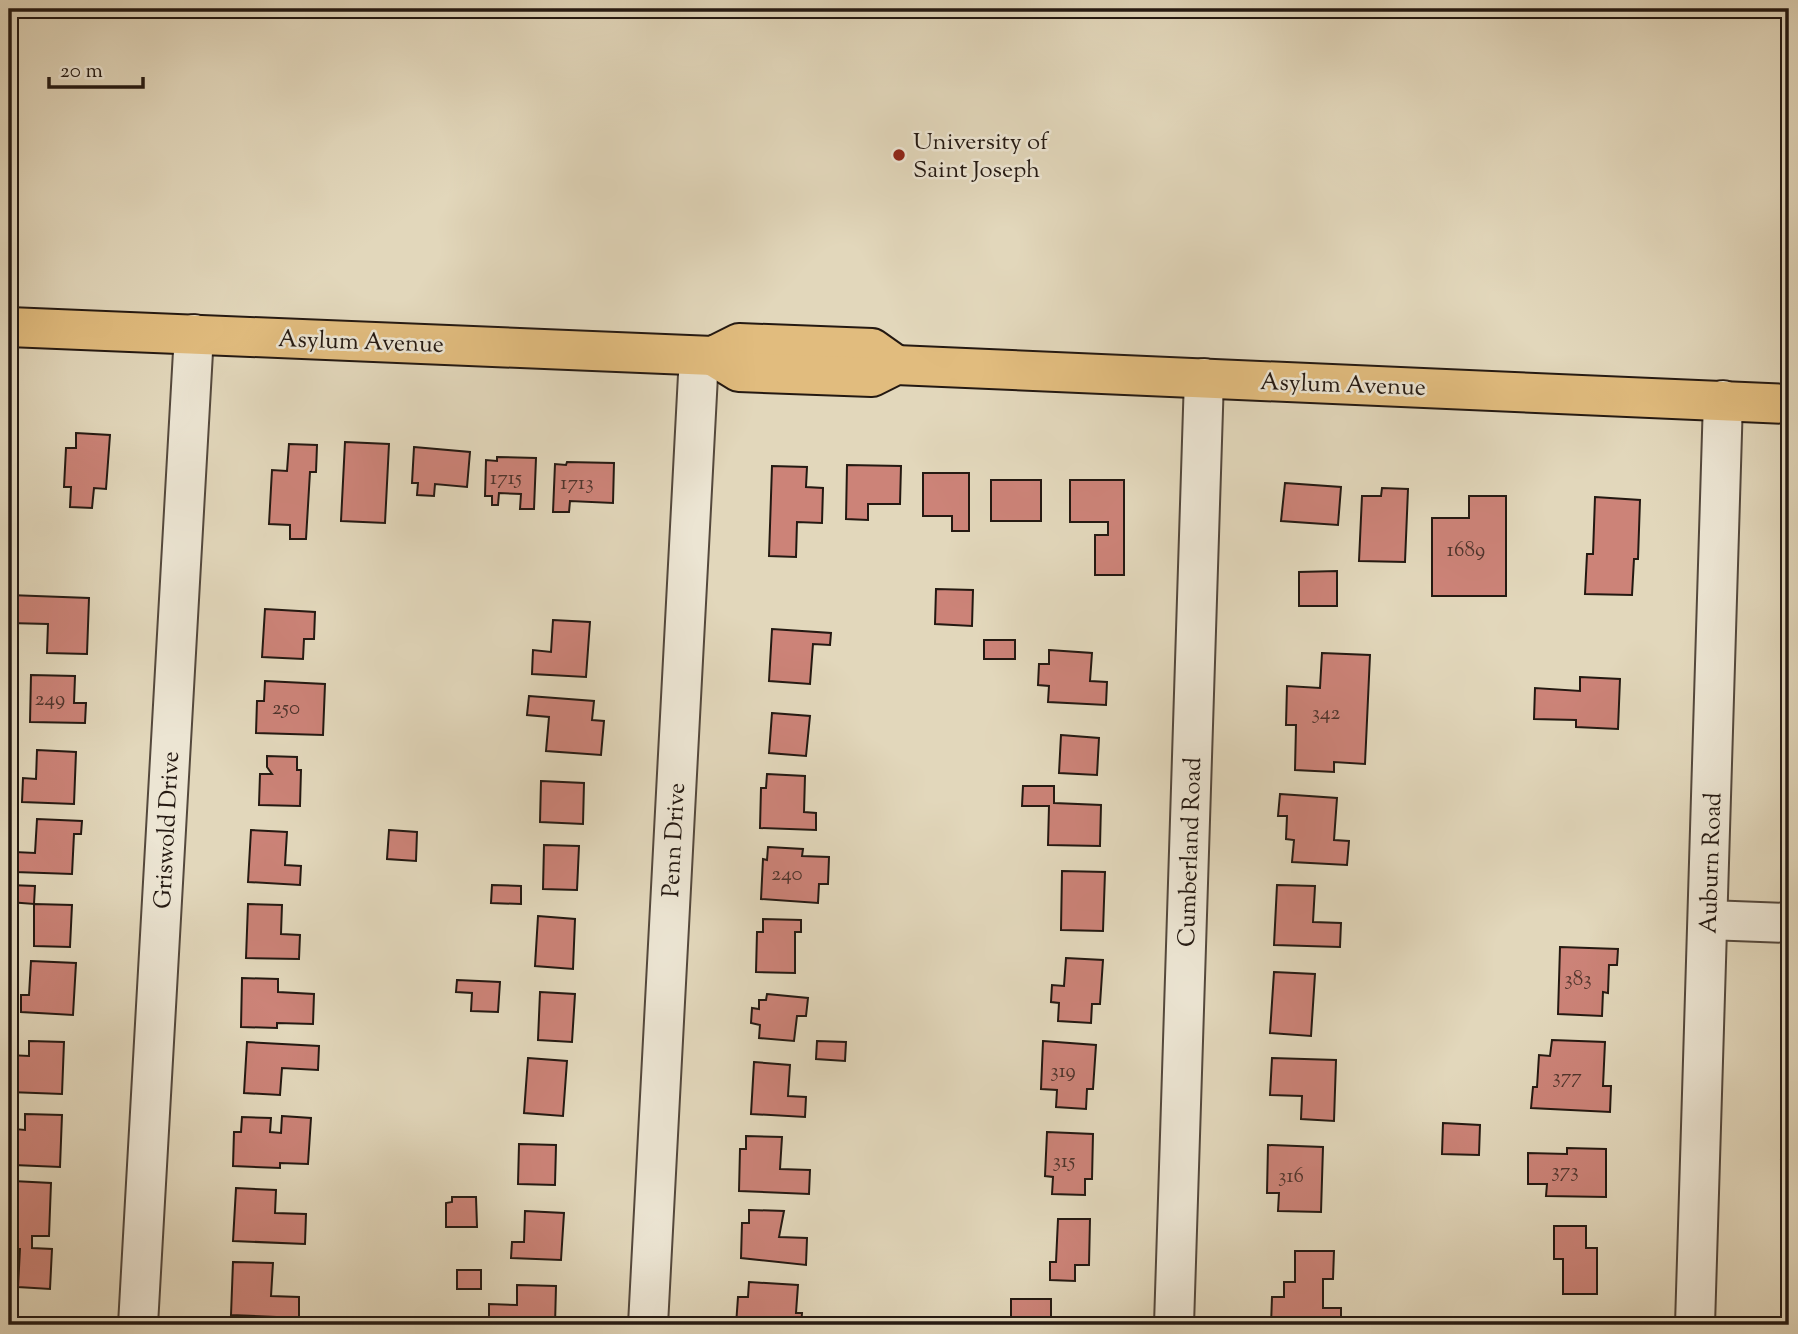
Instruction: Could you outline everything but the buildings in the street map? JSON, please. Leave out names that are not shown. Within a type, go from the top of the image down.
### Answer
[{"type":"main road","name":"Asylum Avenue","points":[[9,327],[706,356],[739,344],[872,348],[896,365],[1789,404]]},
{"type":"street","name":"Griswold Drive","points":[[138,1325],[194,334]]},
{"type":"street","name":"Penn Drive","points":[[648,1325],[706,356]]},
{"type":"street","name":"Cumberland Road","points":[[1174,1325],[1205,378]]},
{"type":"street","name":"Auburn Road","points":[[1695,1325],[1723,400]]},
{"type":"street","points":[[1708,919],[1789,923]]},
{"type":"place","name":"University of Saint Joseph","points":[[899,155]]}]
